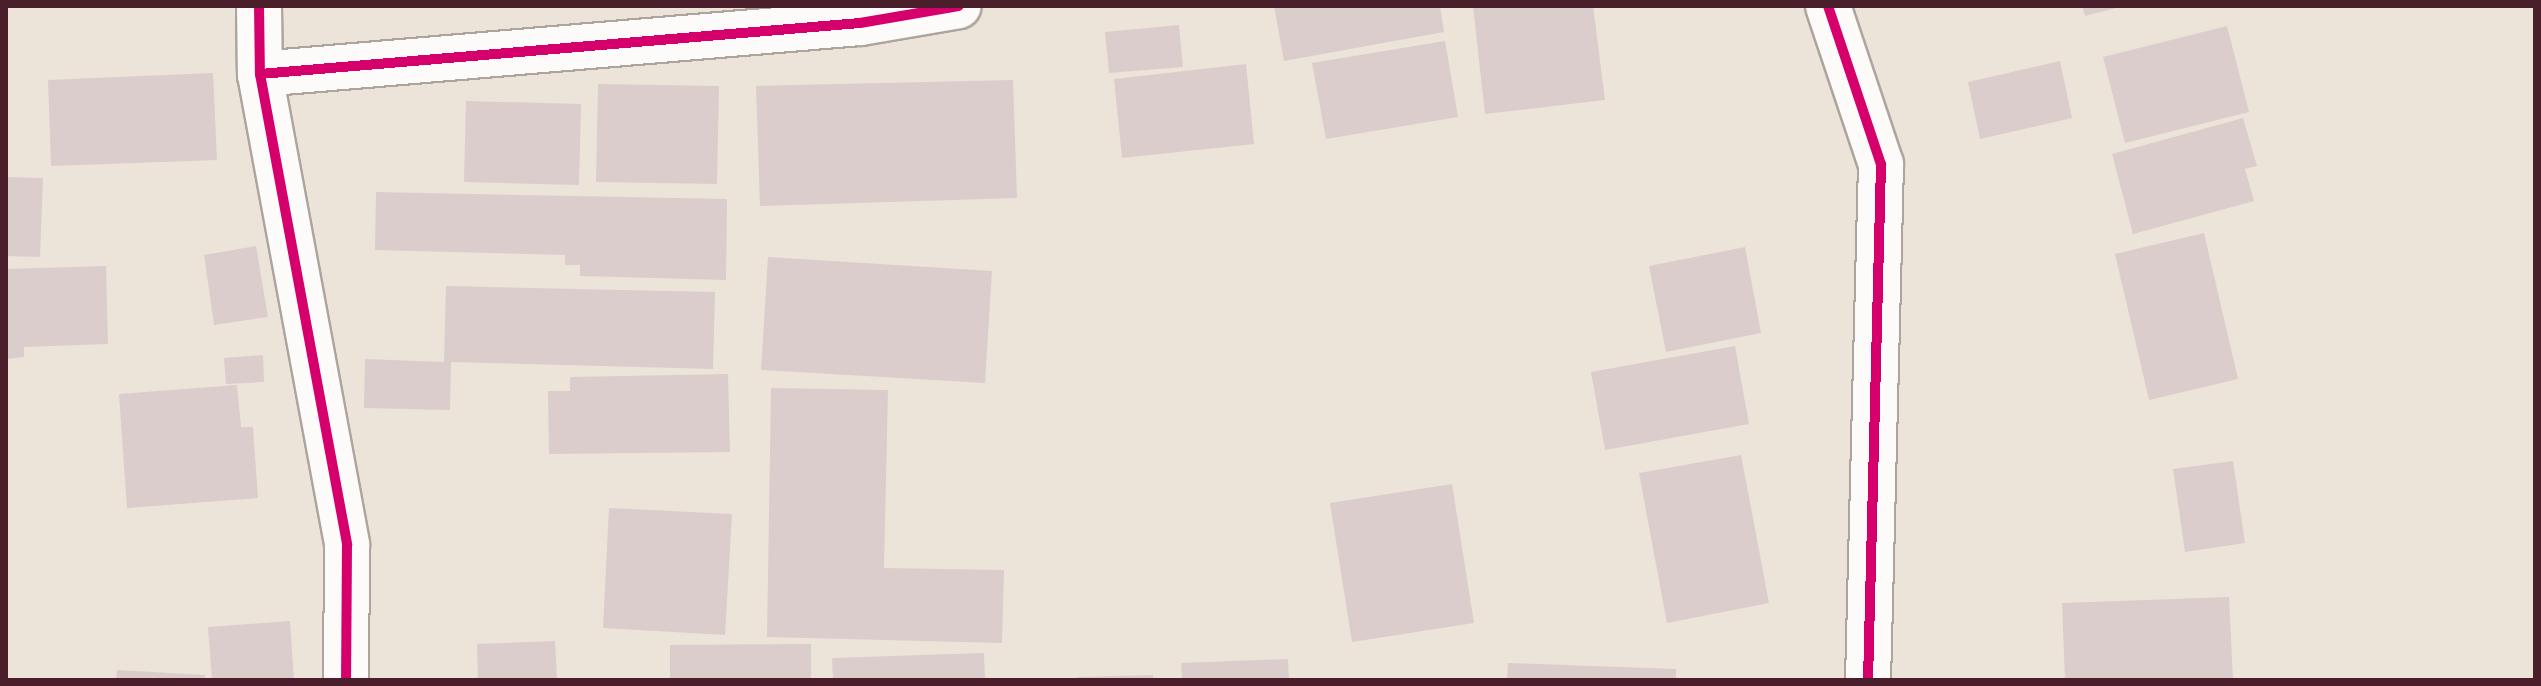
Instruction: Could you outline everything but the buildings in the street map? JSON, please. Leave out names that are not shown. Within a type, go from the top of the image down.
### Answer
[{"type":"street","points":[[259,6],[260,74],[347,545],[346,680]]},
{"type":"street","points":[[260,74],[860,23],[959,6]]},
{"type":"street","points":[[1828,6],[1881,164],[1868,680]]},
{"type":"cycle path","points":[[259,6],[260,74],[347,545],[346,680]]},
{"type":"cycle path","points":[[260,74],[860,23],[959,6]]},
{"type":"cycle path","points":[[1828,6],[1881,164],[1868,680]]}]
